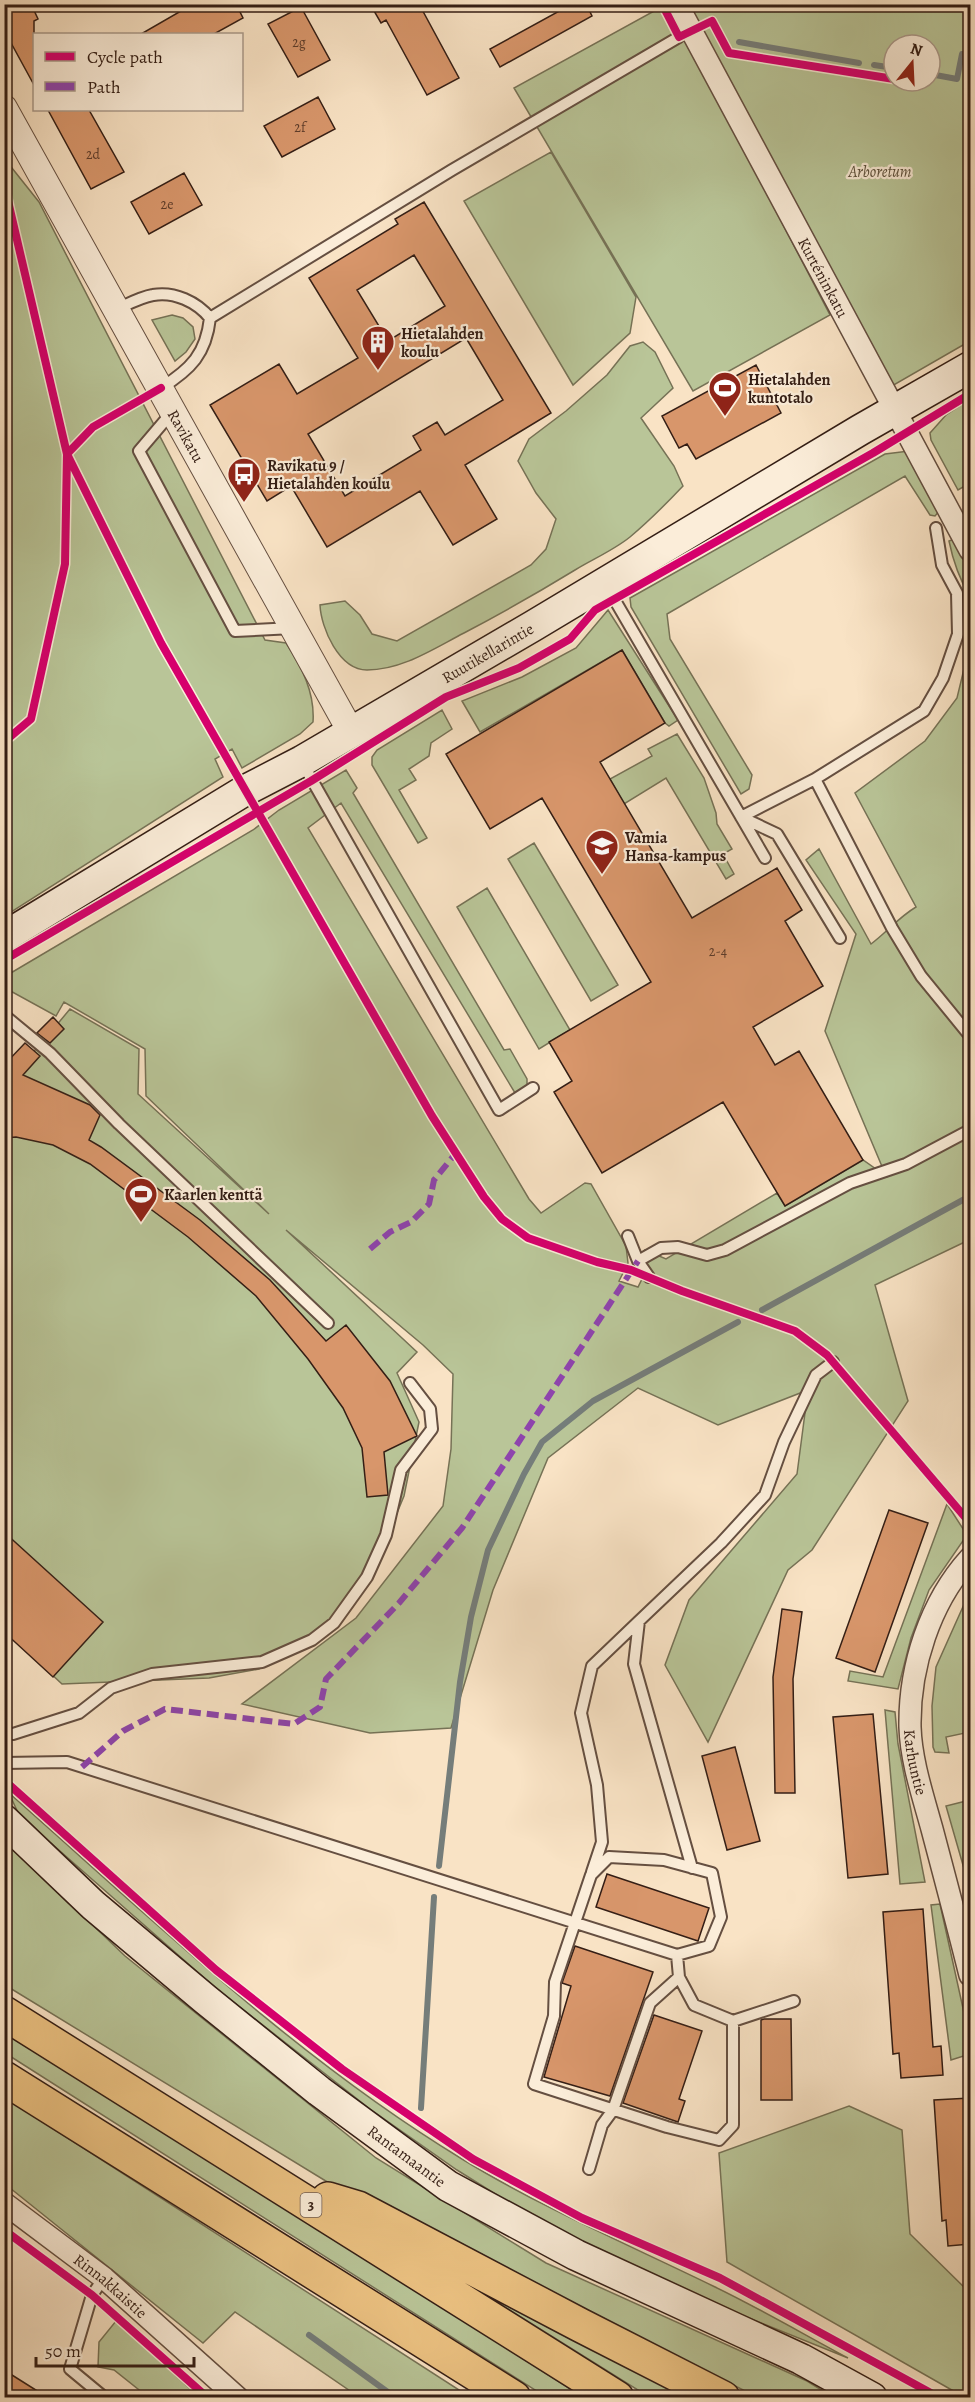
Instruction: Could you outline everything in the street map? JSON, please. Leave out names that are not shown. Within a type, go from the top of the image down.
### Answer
[{"type":"highway","name":"3","points":[[4,2013],[617,2397]]},
{"type":"highway","points":[[4,2078],[514,2397]]},
{"type":"highway","points":[[273,2181],[358,2208],[723,2397]]},
{"type":"main road","name":"Ruutikellarintie","points":[[4,937],[244,791],[302,761],[970,367]]},
{"type":"main road","name":"Rantamaantie","points":[[4,1820],[93,1905],[205,1999],[319,2091],[448,2186],[576,2255],[801,2359],[872,2397]]},
{"type":"street","name":"Kurténinkatu","points":[[677,4],[970,550]]},
{"type":"street","name":"Ravikatu","points":[[4,108],[351,732]]},
{"type":"street","name":"Karhuntie","points":[[970,1558],[948,1587],[932,1616],[922,1642],[913,1688],[910,1727],[915,1765],[970,1975]]},
{"type":"street","name":"Rinnakkaistie","points":[[4,2203],[104,2278],[238,2397]]},
{"type":"lane","points":[[210,318],[452,170],[679,37]]},
{"type":"lane","points":[[117,309],[154,294],[184,298],[204,310],[210,318],[207,339],[197,358],[183,374],[161,388]]},
{"type":"lane","points":[[173,411],[139,451],[235,631],[294,628]]},
{"type":"lane","points":[[741,817],[814,779],[924,711],[943,678],[958,634],[957,593],[942,565],[936,528]]},
{"type":"lane","points":[[604,583],[765,858]]},
{"type":"lane","points":[[302,761],[499,1110],[533,1088]]},
{"type":"lane","points":[[814,779],[892,928],[921,976],[970,1036]]},
{"type":"lane","points":[[741,817],[777,834],[840,938]]},
{"type":"lane","points":[[4,1015],[50,1053],[119,1124],[328,1323]]},
{"type":"lane","points":[[638,1261],[661,1248],[678,1247],[707,1255],[724,1250],[850,1183],[906,1164],[970,1130]]},
{"type":"lane","points":[[628,1236],[638,1261],[649,1276]]},
{"type":"lane","points":[[733,2021],[733,2125],[719,2140],[667,2127],[534,2084],[554,2016],[555,1982],[602,1842],[597,1785],[581,1713],[592,1666],[721,1544],[765,1496],[784,1442],[816,1375],[833,1362]]},
{"type":"lane","points":[[13,1734],[79,1713],[111,1688],[152,1674],[262,1662],[312,1640],[334,1623],[367,1577],[386,1535],[401,1470],[432,1429],[430,1409],[410,1383]]},
{"type":"lane","points":[[639,1621],[634,1664],[692,1868]]},
{"type":"lane","points":[[4,1763],[67,1762],[677,1954],[709,1946],[721,1917],[712,1873],[664,1860],[609,1857],[591,1875]]},
{"type":"lane","points":[[677,1954],[679,1977],[694,2005],[733,2021],[794,2001]]},
{"type":"lane","points":[[589,2169],[602,2125],[614,2110],[650,2003],[679,1977]]},
{"type":"lane","points":[[104,2278],[92,2295],[70,2369],[105,2397]]},
{"type":"green space","points":[[665,5],[669,5],[830,315],[693,391],[514,88]]},
{"type":"green space","name":"Arboretum","points":[[689,5],[970,5],[970,341],[892,386]]},
{"type":"green space","points":[[551,152],[636,297],[630,333],[573,385],[464,201]]},
{"type":"green space","points":[[4,158],[39,202],[265,640],[286,643],[297,661],[310,691],[313,711],[313,722],[300,734],[242,768],[232,749],[215,759],[223,777],[5,916]]},
{"type":"green space","points":[[172,315],[183,318],[193,327],[195,339],[186,352],[175,361],[152,320]]},
{"type":"green space","points":[[643,342],[655,352],[673,388],[641,418],[674,466],[683,486],[644,525],[617,546],[441,646],[405,663],[380,669],[367,670],[348,663],[333,646],[328,636],[320,605],[345,601],[360,615],[372,634],[397,641],[531,565],[546,549],[556,519],[536,493],[518,461],[529,439],[566,411],[607,375],[630,346]]},
{"type":"green space","points":[[970,399],[970,483],[958,490],[931,440],[930,433],[946,415]]},
{"type":"green space","points":[[909,451],[942,508],[935,516],[930,515],[905,476],[667,614],[670,639],[752,775],[749,789],[741,794],[631,607],[630,598],[885,454]]},
{"type":"green space","points":[[955,539],[970,558],[970,597],[960,577],[949,541]]},
{"type":"green space","points":[[608,610],[678,720],[669,726],[665,723],[622,650],[480,732],[462,701],[522,677],[576,648]]},
{"type":"green space","points":[[970,644],[970,1241],[875,1285],[908,1401],[812,1550],[788,1570],[708,1742],[665,1665],[689,1600],[797,1474],[808,1390],[718,1425],[638,1388],[548,1458],[493,1590],[451,1728],[370,1733],[242,1704],[356,1618],[443,1506],[451,1449],[453,1374],[423,1345],[286,1230],[417,1352],[397,1373],[419,1422],[404,1496],[373,1571],[324,1632],[259,1669],[209,1678],[62,1684],[5,1631],[5,1080],[40,1045],[70,1009],[139,1049],[138,1094],[269,1214],[146,1096],[145,1049],[64,1002],[56,1016],[5,988],[4,977],[253,830],[279,810],[346,770],[357,788],[353,793],[504,1050],[510,1049],[527,1079],[527,1086],[515,1093],[341,803],[308,828],[529,1199],[541,1213],[585,1183],[591,1184],[626,1246],[628,1263],[619,1281],[638,1287],[647,1269],[640,1255],[645,1250],[666,1259],[777,1193],[785,1206],[863,1160],[886,1176],[825,1031],[856,934],[806,860],[819,849],[871,944],[916,907],[855,793],[925,741],[957,698]]},
{"type":"green space","points":[[442,710],[452,729],[431,743],[429,756],[409,769],[416,780],[399,790],[427,838],[418,843],[372,765],[372,757],[377,750]]},
{"type":"green space","points":[[677,734],[704,778],[716,813],[717,824],[732,849],[723,854],[734,874],[726,879],[666,778],[624,804],[610,779],[652,756],[648,749]]},
{"type":"green space","points":[[534,843],[618,985],[591,1001],[508,859]]},
{"type":"green space","points":[[487,888],[570,1030],[539,1049],[457,907]]},
{"type":"green space","points":[[947,1504],[967,1535],[929,1590],[911,1638],[898,1689],[848,1681],[850,1671],[883,1677]]},
{"type":"green space","points":[[970,1591],[970,1732],[946,1737],[949,1753],[935,1752],[932,1706],[936,1667]]},
{"type":"green space","points":[[885,1710],[895,1712],[898,1744],[925,1882],[900,1884]]},
{"type":"green space","points":[[9,1793],[172,1938],[284,2033],[401,2120],[523,2194],[730,2294],[848,2358],[712,2303],[548,2227],[457,2170],[370,2109],[218,1990],[19,1815]]},
{"type":"green space","points":[[970,1800],[970,1884],[969,1886],[946,1806]]},
{"type":"green space","points":[[4,1840],[125,1956],[376,2158],[546,2263],[807,2381],[833,2397],[757,2397],[329,2183],[5,1985]]},
{"type":"green space","points":[[940,1904],[970,2040],[970,2054],[951,2060],[931,1905]]},
{"type":"green space","points":[[4,2033],[258,2189],[583,2397],[546,2397],[5,2053]]},
{"type":"green space","points":[[4,2097],[470,2397],[359,2397],[235,2312],[203,2343],[5,2184]]},
{"type":"green space","points":[[849,2106],[902,2130],[910,2234],[970,2293],[970,2397],[957,2393],[727,2262],[719,2153]]},
{"type":"green space","points":[[425,2257],[706,2397],[649,2397]]},
{"type":"green space","points":[[116,2321],[199,2397],[148,2397],[114,2370],[98,2367],[99,2342]]},
{"type":"building","points":[[4,4],[31,4],[38,19],[34,21],[33,33],[33,83],[4,30]]},
{"type":"building","points":[[193,4],[236,4],[243,18],[216,33],[143,33]]},
{"type":"building","points":[[370,4],[419,4],[459,78],[427,95],[386,20],[381,23]]},
{"type":"building","points":[[572,4],[586,4],[592,16],[500,67],[490,49]]},
{"type":"building","points":[[301,7],[330,60],[298,77],[268,24]]},
{"type":"building","points":[[318,97],[335,129],[282,157],[264,126]]},
{"type":"building","points":[[49,111],[90,111],[124,172],[91,189]]},
{"type":"building","points":[[184,173],[202,205],[149,234],[131,202]]},
{"type":"building","name":"Hietalahden koulu","points":[[424,202],[551,413],[465,465],[497,519],[453,545],[420,491],[327,547],[291,486],[267,501],[210,405],[279,364],[297,394],[358,358],[309,278],[398,224],[395,219]],"holes":[[[414,255],[445,306],[388,341],[357,290]],[[466,338],[503,400],[445,435],[437,422],[413,436],[421,450],[345,496],[308,434]]]},
{"type":"building","name":"Hietalahden kuntotalo","points":[[756,365],[781,413],[696,459],[687,444],[679,448],[662,416]]},
{"type":"building","points":[[622,650],[665,723],[600,762],[692,918],[777,868],[802,910],[785,921],[823,986],[753,1027],[775,1065],[799,1051],[863,1160],[785,1206],[723,1102],[602,1173],[554,1092],[572,1081],[549,1042],[651,982],[542,798],[490,829],[446,754]]},
{"type":"building","points":[[53,1017],[64,1029],[50,1043],[37,1033]]},
{"type":"building","points":[[25,1043],[40,1056],[23,1075],[90,1105],[100,1115],[89,1140],[200,1220],[270,1280],[326,1341],[346,1325],[390,1381],[417,1436],[384,1452],[388,1495],[367,1497],[362,1448],[343,1408],[308,1359],[256,1296],[188,1237],[90,1164],[53,1145],[16,1137],[4,1138],[4,1065]]},
{"type":"building","points":[[889,1510],[928,1523],[875,1672],[836,1658]]},
{"type":"building","points":[[4,1532],[103,1622],[53,1677],[4,1632]]},
{"type":"building","points":[[782,1609],[802,1612],[793,1679],[795,1793],[775,1793],[773,1677]]},
{"type":"building","points":[[873,1714],[888,1874],[848,1878],[833,1717]]},
{"type":"building","points":[[735,1747],[760,1841],[727,1850],[702,1756]]},
{"type":"building","points":[[607,1874],[709,1908],[698,1941],[596,1907]]},
{"type":"building","points":[[923,1909],[933,2047],[941,2046],[943,2075],[901,2078],[899,2053],[893,2054],[883,1912]]},
{"type":"building","points":[[575,1946],[653,1972],[610,2096],[544,2077],[571,1986],[562,1983]]},
{"type":"building","points":[[654,2015],[702,2031],[679,2099],[685,2101],[678,2122],[623,2103]]},
{"type":"building","points":[[791,2019],[792,2100],[761,2100],[761,2020]]},
{"type":"building","points":[[970,2098],[970,2244],[948,2246],[946,2220],[942,2221],[934,2100]]},
{"type":"building","points":[[4,2370],[47,2397],[4,2397]]},
{"type":"waterway","points":[[967,32],[970,17]]},
{"type":"waterway","points":[[739,42],[859,63]]},
{"type":"waterway","points":[[942,76],[957,79],[962,54]]},
{"type":"waterway","points":[[874,65],[882,66]]},
{"type":"waterway","points":[[762,1310],[970,1196]]},
{"type":"waterway","points":[[439,1866],[460,1682],[471,1617],[488,1550],[524,1474],[542,1442],[593,1401],[738,1322]]},
{"type":"waterway","points":[[421,2108],[434,1897]]},
{"type":"waterway","points":[[309,2335],[396,2398]]},
{"type":"marked path","points":[[370,1249],[390,1232],[411,1222],[429,1204],[434,1180],[456,1153]]},
{"type":"marked path","points":[[82,1767],[123,1731],[165,1709],[294,1724],[320,1707],[326,1679],[399,1603],[462,1528],[638,1261]]},
{"type":"cycle path","points":[[662,4],[679,37],[712,21],[729,53],[882,77]]},
{"type":"cycle path","points":[[4,184],[67,454],[161,643],[432,1116],[484,1197],[502,1219],[528,1238],[597,1262],[631,1270],[682,1291],[795,1331],[827,1355],[970,1523]]},
{"type":"cycle path","points":[[4,742],[31,719],[65,564],[67,454],[93,427],[161,388]]},
{"type":"cycle path","points":[[4,960],[311,781],[446,697],[519,668],[570,639],[595,610],[873,453],[970,394]]},
{"type":"cycle path","points":[[4,1780],[216,1970],[342,2069],[473,2159],[582,2218],[720,2278],[940,2398]]},
{"type":"cycle path","points":[[4,2230],[92,2295],[208,2398]]},
{"type":"place","name":"Hietalahden koulu","points":[[378,371]]},
{"type":"place","name":"Hietalahden kuntotalo","points":[[725,417]]},
{"type":"place","name":"Ravikatu 9 / Hietalahden koulu","points":[[244,503]]},
{"type":"place","name":"Vamia Hansa-kampus","points":[[602,875]]},
{"type":"place","name":"Kaarlen kenttä","points":[[141,1223]]}]
